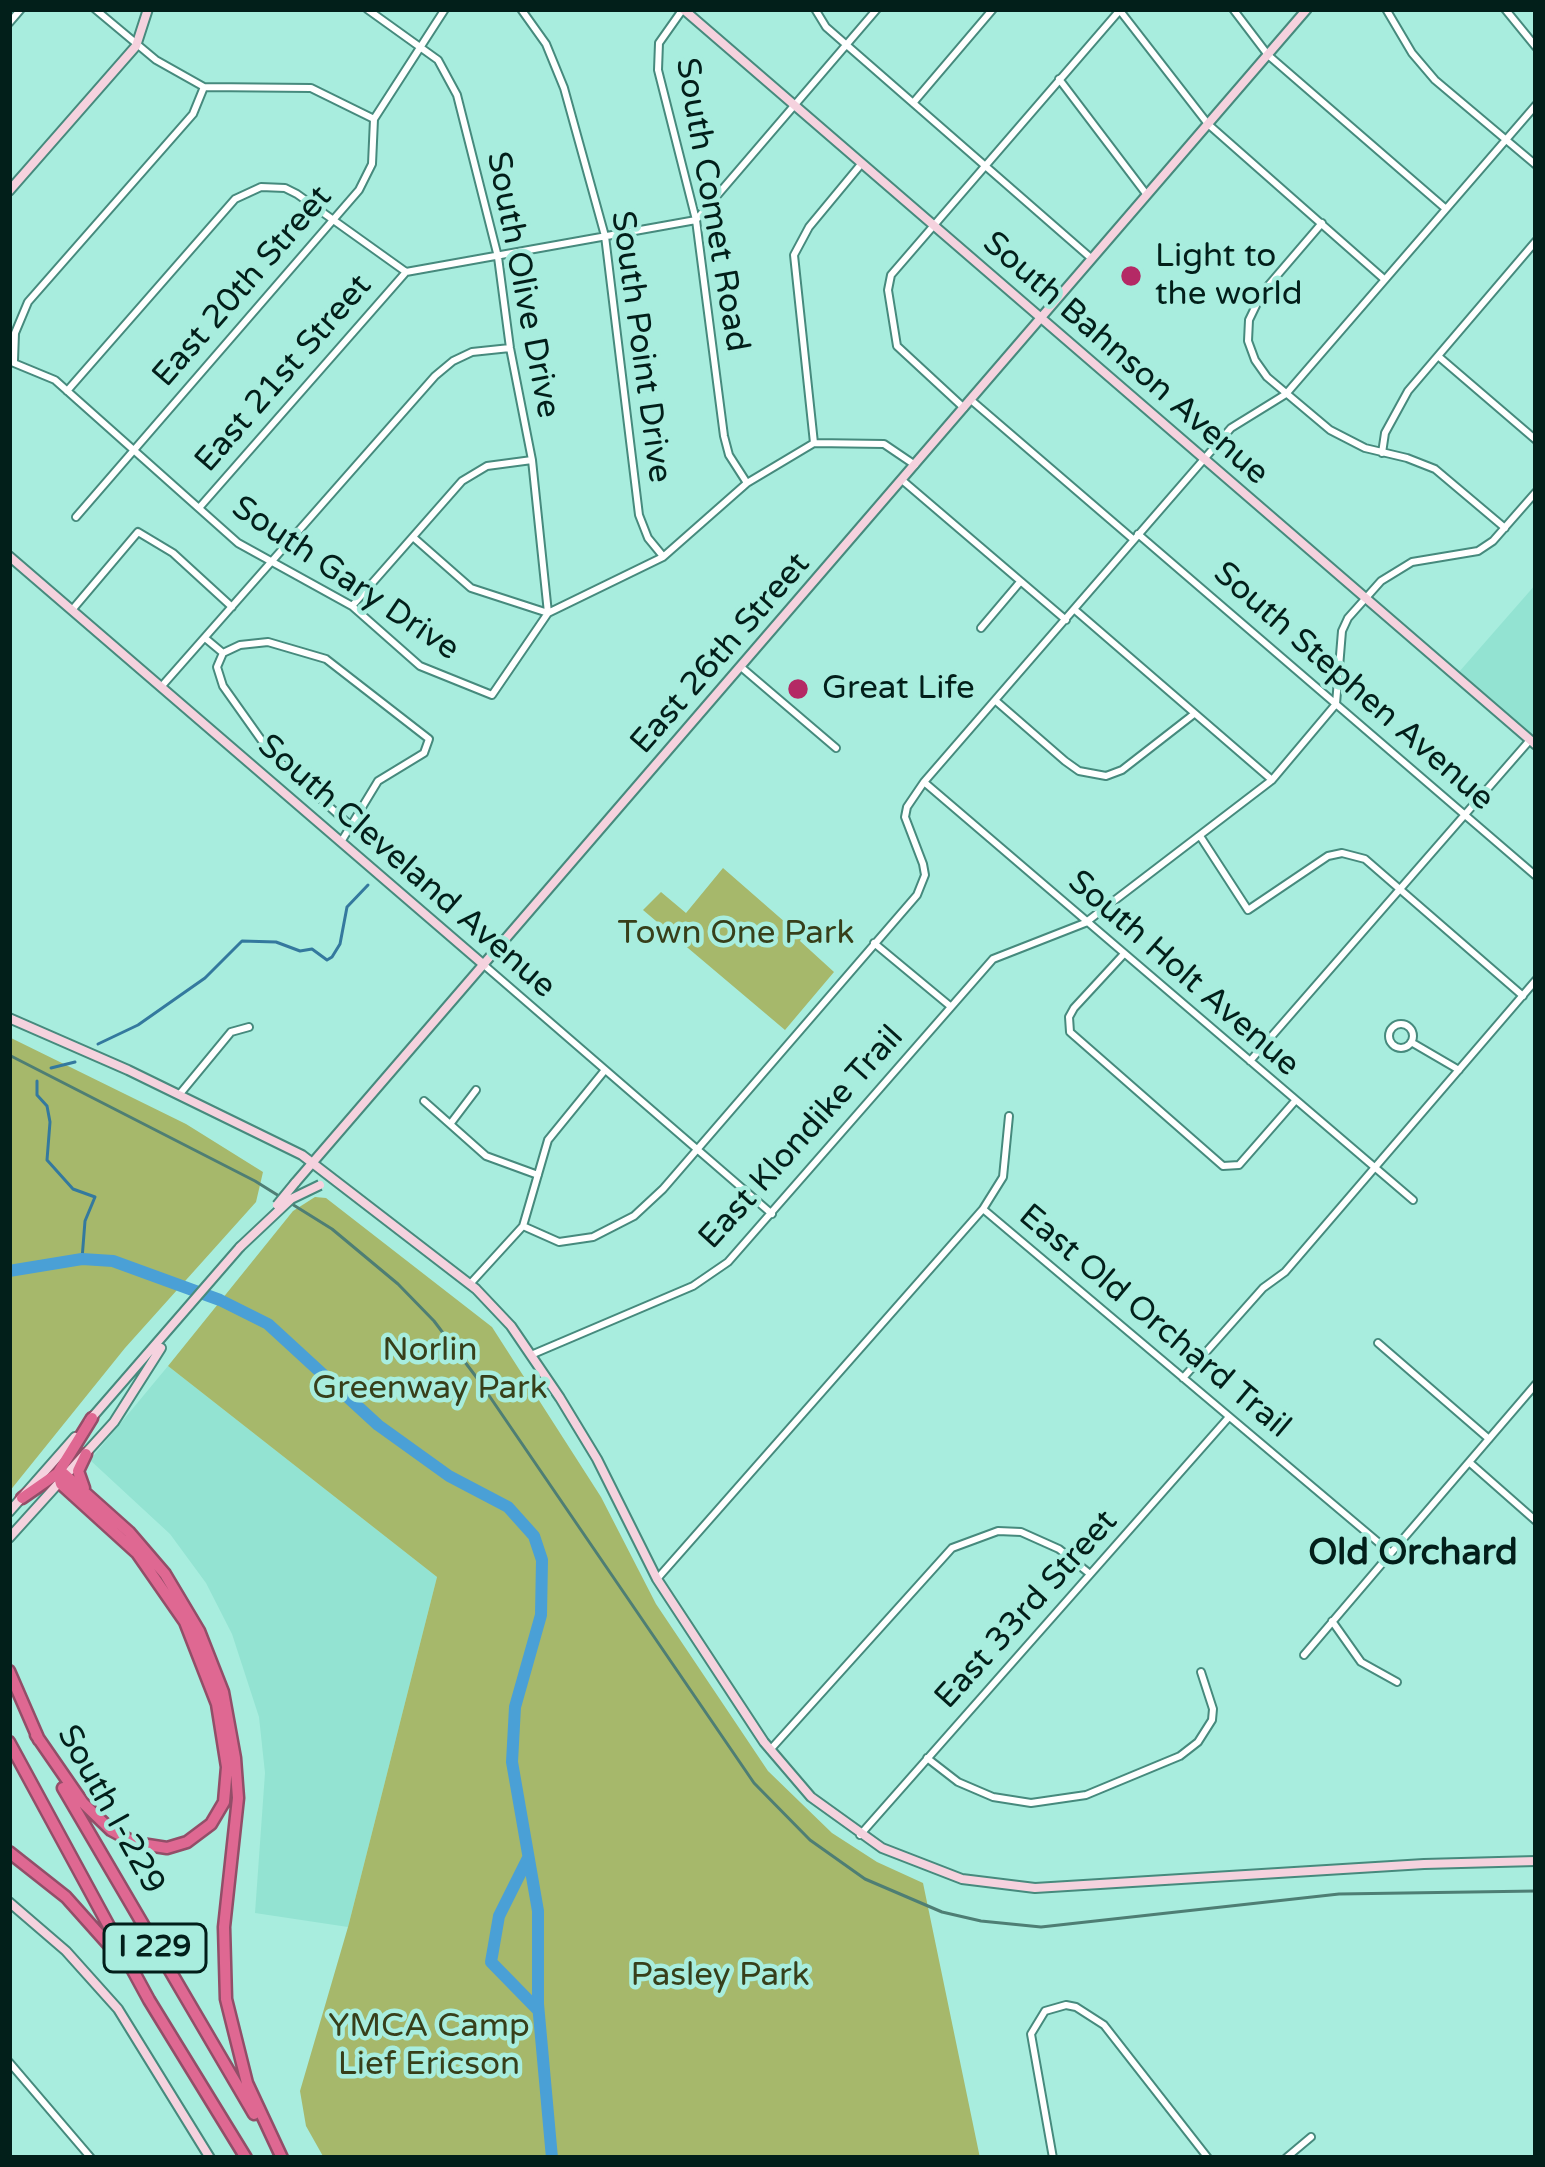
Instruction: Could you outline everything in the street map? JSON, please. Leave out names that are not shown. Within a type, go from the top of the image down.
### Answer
[{"type":"highway","points":[[22,1498],[62,1478],[92,1418]]},
{"type":"highway","points":[[86,1454],[78,1472],[90,1496]]},
{"type":"highway","points":[[62,1478],[129,1532],[165,1574],[199,1631],[223,1692],[238,1798],[224,1927],[226,2000],[247,2083],[281,2158]]},
{"type":"highway","points":[[36,1735],[83,1803],[112,1830],[135,1843],[177,1846],[204,1831],[221,1810],[228,1779],[221,1725],[194,1642],[174,1604],[136,1553],[62,1478]]},
{"type":"highway","name":"South I-229","points":[[9,1671],[82,1824],[281,2158]]},
{"type":"highway","name":"South I-229","points":[[9,1742],[149,2000],[246,2158]]},
{"type":"highway","points":[[9,1852],[76,1906],[149,2000]]},
{"type":"main road","points":[[9,191],[136,46],[148,9]]},
{"type":"main road","name":"South Bahnson Avenue","points":[[683,9],[1533,743]]},
{"type":"main road","name":"East 26th Street","points":[[9,1512],[171,1331],[1307,9]]},
{"type":"main road","name":"South Cleveland Avenue","points":[[9,556],[484,965]]},
{"type":"main road","points":[[9,1018],[313,1161],[470,1284],[532,1355],[599,1462],[657,1580],[770,1750],[806,1792],[860,1834],[927,1868],[1000,1886],[1053,1888],[1485,1860],[1536,1861]]},
{"type":"main road","points":[[240,1247],[291,1198],[320,1185],[342,1182]]},
{"type":"main road","name":"East 26th Street","points":[[9,1538],[123,1409],[171,1331]]},
{"type":"main road","points":[[9,1902],[66,1951],[106,1994],[210,2158]]},
{"type":"street","points":[[9,23],[21,9]]},
{"type":"street","points":[[94,9],[136,46],[204,87],[298,86],[335,96],[374,119]]},
{"type":"street","name":"South Olive Drive","points":[[367,9],[421,45],[453,82],[498,257],[532,460],[548,613]]},
{"type":"street","name":"East 20th Street","points":[[76,517],[367,177],[374,119],[445,9]]},
{"type":"street","name":"South Point Drive","points":[[521,9],[546,44],[564,88],[605,236],[637,501],[642,527],[663,556]]},
{"type":"street","name":"South Comet Road","points":[[683,9],[666,30],[657,57],[696,220],[724,436],[747,483]]},
{"type":"street","points":[[815,9],[826,27],[1092,259]]},
{"type":"street","points":[[68,391],[242,194],[261,187],[285,188],[406,272],[696,220],[877,9]]},
{"type":"street","points":[[914,103],[993,9]]},
{"type":"street","points":[[1234,9],[1268,55],[1446,209]]},
{"type":"street","points":[[1386,9],[1435,80],[1536,165]]},
{"type":"street","points":[[1505,9],[1536,47]]},
{"type":"street","points":[[964,409],[904,356],[892,332],[891,275],[1119,10],[1208,124],[1384,280]]},
{"type":"street","points":[[1059,79],[1147,196]]},
{"type":"street","points":[[11,361],[28,302],[193,114],[204,87]]},
{"type":"street","points":[[523,1226],[559,1242],[593,1237],[644,1209],[922,886],[923,864],[905,817],[924,782],[1231,428],[1286,394],[1536,105]]},
{"type":"street","points":[[814,443],[794,255],[809,227],[862,164]]},
{"type":"street","points":[[1322,223],[1262,293],[1249,320],[1248,340],[1255,360],[1286,394],[1330,430],[1435,470],[1505,528]]},
{"type":"street","points":[[1382,453],[1395,411],[1536,242]]},
{"type":"street","name":"East 21st Street","points":[[199,508],[406,272]]},
{"type":"street","points":[[161,687],[445,366],[472,352],[510,347]]},
{"type":"street","points":[[1438,356],[1536,440]]},
{"type":"street","name":"South Gary Drive","points":[[11,361],[44,374],[68,391],[238,543],[352,606],[420,666],[492,695],[548,613]]},
{"type":"street","name":"South Stephen Avenue","points":[[971,400],[1536,876]]},
{"type":"street","points":[[413,537],[471,588],[548,613],[663,556],[747,483],[814,443],[880,443],[915,465]]},
{"type":"street","points":[[352,606],[474,472],[532,460]]},
{"type":"street","points":[[902,480],[1066,620]]},
{"type":"street","points":[[1336,704],[1342,631],[1364,598],[1402,566],[1478,551],[1536,492]]},
{"type":"street","points":[[72,610],[138,532],[172,553],[232,607]]},
{"type":"street","points":[[981,628],[1020,582]]},
{"type":"street","points":[[1075,610],[1272,780]]},
{"type":"street","points":[[205,638],[223,653]]},
{"type":"street","points":[[341,842],[352,826],[377,782],[424,753],[429,739],[326,659],[268,642],[240,645],[223,653],[217,671],[231,699],[278,762],[352,826]]},
{"type":"street","points":[[741,667],[836,748]]},
{"type":"street","points":[[996,701],[1064,761],[1079,771],[1106,776],[1122,770],[1194,714]]},
{"type":"street","name":"East Klondike Trail","points":[[532,1355],[703,1281],[728,1262],[993,959],[1085,922],[1272,780],[1336,704]]},
{"type":"street","points":[[1250,1061],[1464,815],[1533,743]]},
{"type":"street","name":"South Holt Avenue","points":[[924,782],[1413,1200]]},
{"type":"street","points":[[1200,836],[1248,910],[1328,856],[1342,853],[1365,859],[1522,996]]},
{"type":"street","points":[[874,944],[950,1006]]},
{"type":"street","points":[[1124,955],[1074,1009],[1070,1032],[1223,1166],[1239,1165],[1295,1101]]},
{"type":"street","name":"South Cleveland Avenue","points":[[484,965],[772,1214]]},
{"type":"street","points":[[1183,1378],[1247,1305],[1285,1272],[1536,980]]},
{"type":"street","points":[[179,1095],[231,1032],[249,1027]]},
{"type":"street","points":[[1411,1042],[1459,1070]]},
{"type":"street","points":[[470,1284],[523,1226],[553,1131],[605,1070]]},
{"type":"street","points":[[451,1123],[476,1090]]},
{"type":"street","points":[[424,1101],[486,1156],[538,1175]]},
{"type":"street","points":[[982,1209],[1004,1177],[1009,1116]]},
{"type":"street","name":"East Old Orchard Trail","points":[[657,1580],[982,1209],[1391,1553]]},
{"type":"street","points":[[1378,1342],[1490,1439]]},
{"type":"street","points":[[1304,1654],[1536,1384]]},
{"type":"street","name":"East 33rd Street","points":[[860,1834],[1229,1417]]},
{"type":"street","points":[[1469,1462],[1536,1521]]},
{"type":"street","points":[[770,1750],[950,1544],[998,1531],[1021,1532],[1059,1550],[1090,1574]]},
{"type":"street","points":[[1332,1621],[1361,1662],[1397,1682]]},
{"type":"street","points":[[927,1758],[958,1782],[993,1797],[1031,1803],[1086,1795],[1180,1756],[1198,1742],[1212,1720],[1213,1709],[1201,1672]]},
{"type":"street","points":[[1053,2158],[1031,2042],[1034,2025],[1045,2011],[1076,2006],[1104,2025],[1208,2158]]},
{"type":"street","points":[[9,2062],[91,2158]]},
{"type":"street","points":[[1286,2158],[1311,2137]]},
{"type":"shaded area","points":[[1536,584],[1536,738],[1459,672]]},
{"type":"shaded area","points":[[168,1366],[437,1577],[348,1927],[255,1913],[265,1773],[259,1717],[232,1634],[206,1583],[170,1534],[90,1460]]},
{"type":"green space","name":"Town One Park","points":[[723,868],[802,937],[800,941],[834,972],[785,1030],[643,910],[661,892],[686,913]]},
{"type":"green space","points":[[9,1037],[186,1124],[263,1172],[256,1202],[125,1348],[9,1492]]},
{"type":"green space","points":[[315,1197],[326,1198],[492,1327],[601,1497],[656,1604],[768,1771],[832,1833],[877,1862],[923,1883],[980,2158],[324,2158],[306,2126],[300,2091],[348,1927],[437,1577],[168,1366],[293,1211]]},
{"type":"waterway","points":[[98,1044],[138,1025],[205,978],[242,941],[312,949],[327,960],[340,944],[347,907],[368,885]]},
{"type":"waterway","points":[[51,1068],[75,1062]]},
{"type":"waterway","points":[[37,1081],[37,1095],[47,1106],[50,1122],[47,1160],[73,1189],[95,1197],[85,1221],[82,1259]]},
{"type":"waterway","points":[[9,1271],[82,1259],[113,1261],[220,1300],[268,1324],[378,1425],[449,1476],[508,1507],[534,1536],[542,1560],[541,1615],[515,1707],[512,1762],[538,1911],[538,2004],[552,2158]]},
{"type":"waterway","points":[[528,1858],[499,1916],[491,1962],[537,2009]]},
{"type":"railway","points":[[9,1055],[255,1181],[332,1229],[398,1284],[434,1321],[477,1378],[754,1783],[810,1840],[865,1879],[942,1912],[1041,1927],[1339,1894],[1536,1891]]},
{"type":"place","name":"Light to the world","points":[[1131,276]]},
{"type":"place","name":"Great Life","points":[[798,689]]},
{"type":"district","name":"Old Orchard","points":[[1413,1555]]},
{"type":"park label","name":"Norlin Greenway Park","points":[[430,1370]]},
{"type":"park label","name":"Pasley Park","points":[[720,1976]]},
{"type":"park label","name":"YMCA Camp Lief Ericson","points":[[429,2046]]}]
